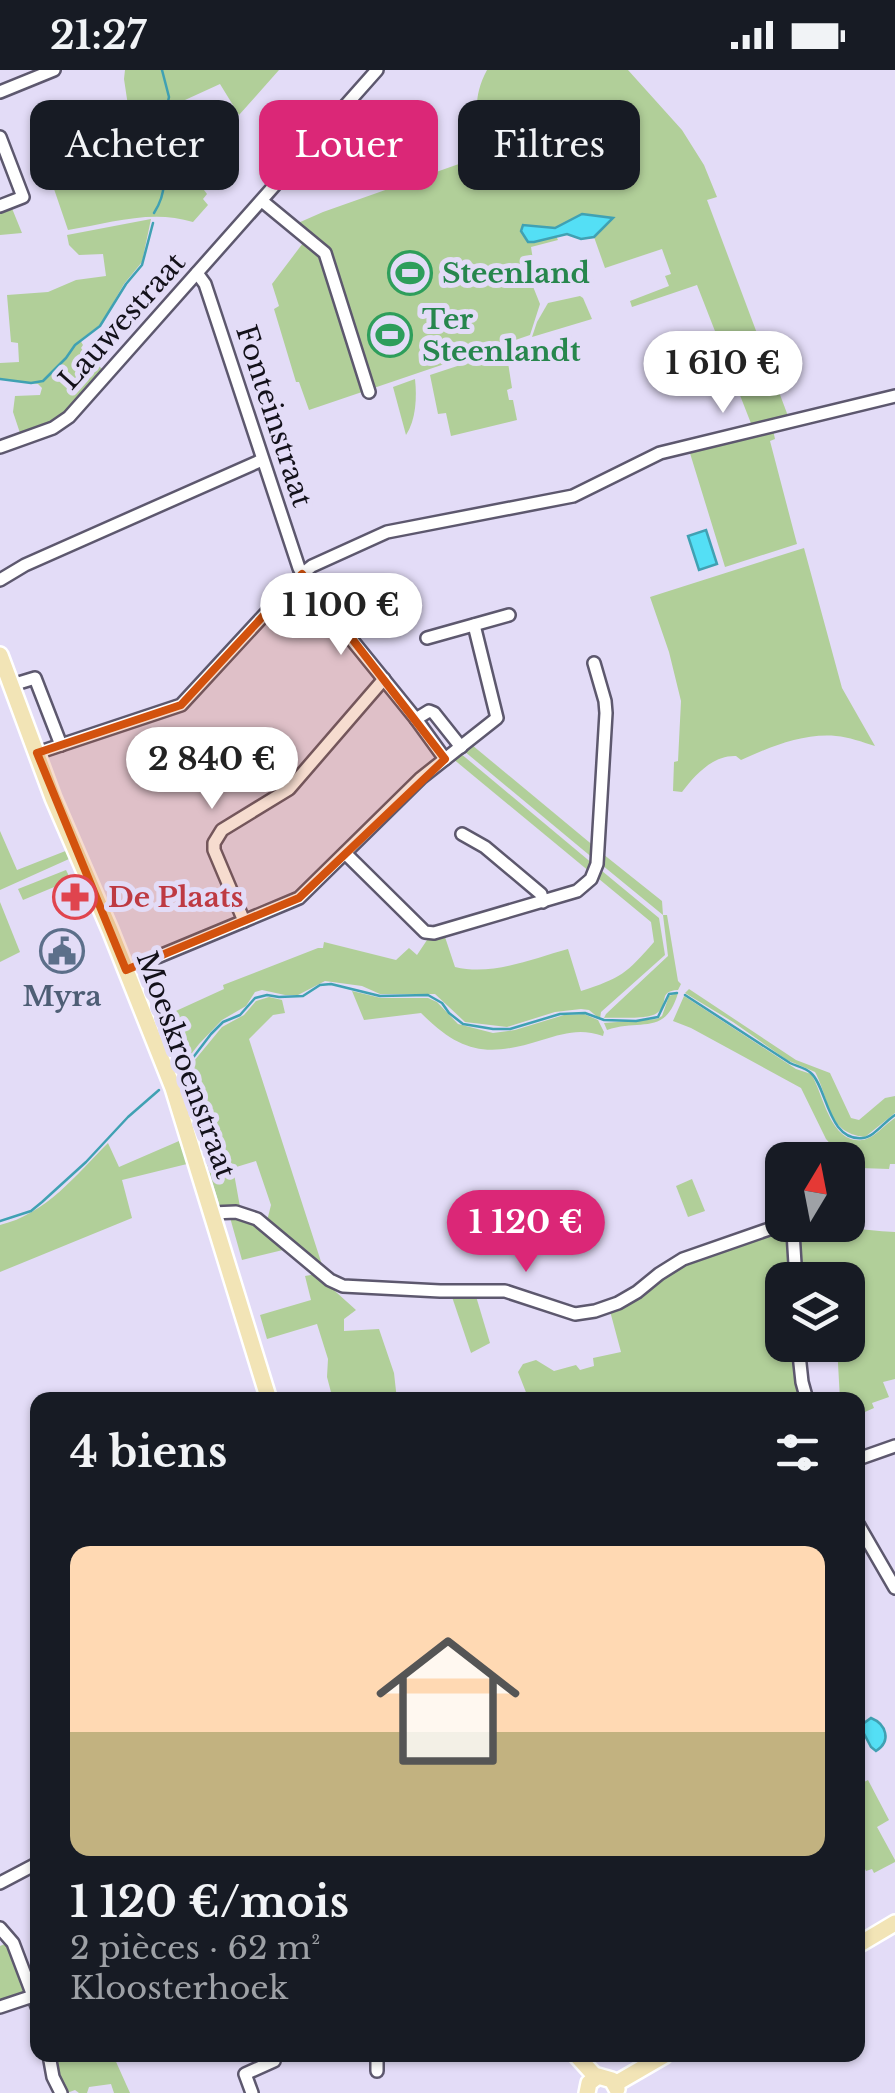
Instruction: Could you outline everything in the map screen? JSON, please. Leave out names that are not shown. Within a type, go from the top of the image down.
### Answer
[{"type":"main road","name":"Moeskroenstraat","points":[[0,655],[53,798],[177,1101],[267,1392]]},
{"type":"main road","points":[[865,1941],[895,1923]]},
{"type":"main road","points":[[579,2062],[590,2086],[608,2077],[616,2088],[655,2062]]},
{"type":"street","points":[[0,92],[54,70]]},
{"type":"street","name":"Lauwestraat","points":[[0,447],[61,425],[377,70]]},
{"type":"street","points":[[0,206],[23,197],[1,145]]},
{"type":"street","points":[[262,201],[324,253],[369,392]]},
{"type":"street","name":"Fonteinstraat","points":[[198,274],[302,574],[416,719]]},
{"type":"street","points":[[37,753],[182,705],[302,574],[388,532],[573,496],[660,453],[895,396]]},
{"type":"street","points":[[0,580],[262,460]]},
{"type":"street","points":[[427,638],[508,615]]},
{"type":"street","points":[[126,970],[299,898],[421,778],[497,718],[474,625]]},
{"type":"street","points":[[345,854],[425,932],[434,933],[543,902],[584,886],[597,864],[606,713],[594,663]]},
{"type":"street","points":[[12,685],[34,678],[61,745]]},
{"type":"street","points":[[244,922],[214,850],[217,836],[289,789],[384,679]]},
{"type":"street","points":[[445,759],[416,719],[434,713],[461,746]]},
{"type":"street","points":[[462,834],[541,894],[543,902]]},
{"type":"street","points":[[212,1214],[236,1212],[258,1219],[330,1280],[343,1286],[440,1292],[505,1291],[574,1314],[618,1302],[683,1260],[775,1226],[792,1232],[794,1262]]},
{"type":"street","points":[[800,1362],[805,1392]]},
{"type":"street","points":[[865,1457],[895,1446]]},
{"type":"street","points":[[865,1536],[895,1588]]},
{"type":"street","points":[[0,1883],[30,1867]]},
{"type":"street","points":[[0,1928],[13,1943],[30,1989]]},
{"type":"street","points":[[0,2007],[30,2005]]},
{"type":"street","points":[[50,2062],[60,2093]]},
{"type":"street","points":[[252,2093],[245,2074],[272,2062]]},
{"type":"street","points":[[377,2062],[377,2071]]},
{"type":"highlighted area","points":[[302,574],[445,759],[299,898],[126,970],[37,753],[181,705]]},
{"type":"green space","points":[[125,70],[279,70],[239,115],[239,100],[230,100],[220,84],[185,100],[127,100]]},
{"type":"green space","points":[[487,70],[628,70],[682,130],[704,165],[717,197],[707,200],[788,416],[752,426],[697,285],[632,307],[630,301],[669,286],[665,276],[671,274],[662,249],[605,268],[594,237],[612,218],[582,214],[555,228],[532,226],[558,240],[531,247],[533,260],[524,264],[540,304],[530,335],[309,410],[296,382],[274,309],[279,306],[272,284],[303,243],[264,209],[271,201],[298,223],[385,190],[438,190],[438,171],[458,164],[458,190],[640,190],[640,100],[477,100]]},
{"type":"green space","points":[[54,190],[204,190],[207,194],[203,199],[208,205],[193,222],[147,217],[68,230]]},
{"type":"green space","points":[[11,206],[22,233],[0,235],[0,212]]},
{"type":"green space","points":[[151,219],[142,262],[101,324],[80,340],[86,354],[94,347],[103,354],[97,365],[104,370],[61,418],[20,433],[13,412],[15,396],[40,395],[42,388],[38,384],[0,379],[0,363],[19,362],[18,343],[11,342],[7,295],[48,292],[76,280],[106,276],[103,254],[79,255],[69,245],[67,235]]},
{"type":"green space","points":[[580,296],[592,319],[532,337],[548,303]]},
{"type":"green space","points":[[506,350],[512,388],[507,390],[517,420],[451,436],[446,413],[438,414],[430,375]]},
{"type":"green space","points":[[415,379],[415,408],[406,435],[393,387]]},
{"type":"green space","points":[[773,430],[775,439],[770,441],[797,544],[725,567],[689,450]]},
{"type":"green space","points":[[804,548],[842,688],[875,746],[836,736],[799,739],[741,760],[736,756],[712,762],[682,792],[673,791],[681,701],[650,597]]},
{"type":"green space","points":[[472,745],[595,847],[594,859],[464,751]]},
{"type":"green space","points":[[460,753],[593,864],[590,872],[452,758]]},
{"type":"green space","points":[[0,831],[17,870],[68,850],[69,859],[0,890]]},
{"type":"green space","points":[[603,854],[662,901],[663,915],[602,865]]},
{"type":"green space","points":[[66,870],[71,880],[23,900],[18,889]]},
{"type":"green space","points":[[602,871],[659,918],[665,955],[601,1012],[600,1019],[581,1009],[555,1012],[507,1027],[465,1022],[435,994],[380,994],[362,986],[325,981],[298,995],[255,992],[246,1006],[222,1020],[178,1071],[154,1021],[224,989],[223,985],[323,948],[324,942],[396,960],[409,948],[417,955],[427,940],[444,934],[455,967],[469,969],[512,965],[568,949],[581,991],[622,974],[654,942],[651,922],[599,879]]},
{"type":"green space","points":[[0,902],[20,952],[0,962]]},
{"type":"green space","points":[[663,915],[667,915],[681,984],[678,990],[666,995],[661,1009],[653,1015],[604,1018],[668,956]]},
{"type":"green space","points":[[689,989],[796,1060],[830,1073],[851,1118],[859,1120],[885,1098],[895,1096],[895,1113],[865,1137],[843,1129],[831,1113],[815,1072],[787,1060],[685,993]]},
{"type":"green space","points":[[352,991],[381,998],[428,998],[458,1024],[493,1033],[564,1015],[584,1014],[598,1020],[604,1032],[603,1036],[587,1032],[565,1034],[506,1049],[477,1048],[450,1037],[421,1013],[364,1020]]},
{"type":"green space","points":[[678,993],[673,1007],[659,1021],[607,1030],[604,1023],[657,1019],[662,1016],[669,996]]},
{"type":"green space","points":[[684,996],[796,1069],[811,1074],[835,1126],[851,1139],[871,1137],[895,1118],[895,1164],[890,1164],[889,1169],[865,1168],[865,1142],[829,1142],[801,1088],[673,1021]]},
{"type":"green space","points":[[269,997],[282,1000],[285,1013],[273,1015],[249,1039],[325,1274],[267,1221],[271,1205],[256,1161],[233,1168],[240,1207],[220,1207],[180,1078],[222,1027],[244,1015],[256,1001]]},
{"type":"green space","points":[[179,1141],[187,1164],[122,1180],[132,1218],[0,1272],[0,1225],[46,1203],[108,1143],[119,1167]]},
{"type":"green space","points":[[692,1179],[705,1211],[688,1217],[676,1186]]},
{"type":"green space","points":[[229,1214],[249,1219],[287,1249],[242,1260]]},
{"type":"green space","points":[[865,1230],[895,1232],[895,1379],[883,1382],[889,1397],[872,1403],[874,1408],[865,1412],[865,1392],[840,1392],[838,1362],[865,1362],[865,1262],[798,1262],[799,1242],[865,1242]]},
{"type":"green space","points":[[765,1233],[765,1242],[791,1242],[792,1262],[765,1262],[765,1362],[797,1362],[802,1392],[526,1392],[518,1372],[523,1364],[536,1360],[554,1371],[576,1365],[580,1370],[594,1366],[593,1358],[621,1352],[610,1311],[684,1263]]},
{"type":"green space","points":[[316,1274],[356,1310],[344,1319],[344,1331],[379,1329],[396,1392],[331,1392],[328,1359],[317,1324],[267,1339],[260,1315],[311,1300],[305,1276]]},
{"type":"green space","points":[[475,1293],[490,1343],[471,1353],[451,1294]]},
{"type":"green space","points":[[868,1780],[889,1820],[877,1827],[895,1860],[874,1873],[865,1869]]},
{"type":"green space","points":[[9,1942],[27,1991],[0,2003],[0,1946]]},
{"type":"green space","points":[[55,2062],[116,2062],[130,2093],[114,2093],[111,2084],[89,2087],[87,2093],[67,2093]]},
{"type":"water","points":[[582,214],[613,218],[594,237],[581,239],[567,234],[528,242],[521,231],[523,225],[555,228]]},
{"type":"water","points":[[706,530],[717,564],[699,570],[688,536]]},
{"type":"water","points":[[871,1718],[885,1733],[884,1742],[876,1751],[865,1736],[865,1722]]},
{"type":"waterway","points":[[154,213],[162,197],[163,174],[151,151],[151,139],[138,123],[167,106],[169,97],[162,70]]},
{"type":"waterway","points":[[0,379],[43,381],[75,345],[100,326],[142,265],[153,223]]},
{"type":"waterway","points":[[182,1072],[211,1034],[223,1022],[240,1015],[255,998],[303,996],[320,985],[380,996],[428,995],[463,1024],[493,1029],[510,1029],[560,1014],[585,1013],[604,1020],[636,1021],[658,1017],[669,994],[677,993]]},
{"type":"waterway","points":[[685,995],[811,1073],[842,1132],[851,1137],[867,1137],[895,1115]]},
{"type":"waterway","points":[[0,1221],[31,1211],[42,1202],[159,1090]]},
{"type":"place","name":"Steenland","points":[[410,273]]},
{"type":"place","name":"Ter Steenlandt","points":[[390,335]]},
{"type":"place","name":"De Plaats","points":[[75,897]]},
{"type":"place","name":"Myra","points":[[62,951]]}]
